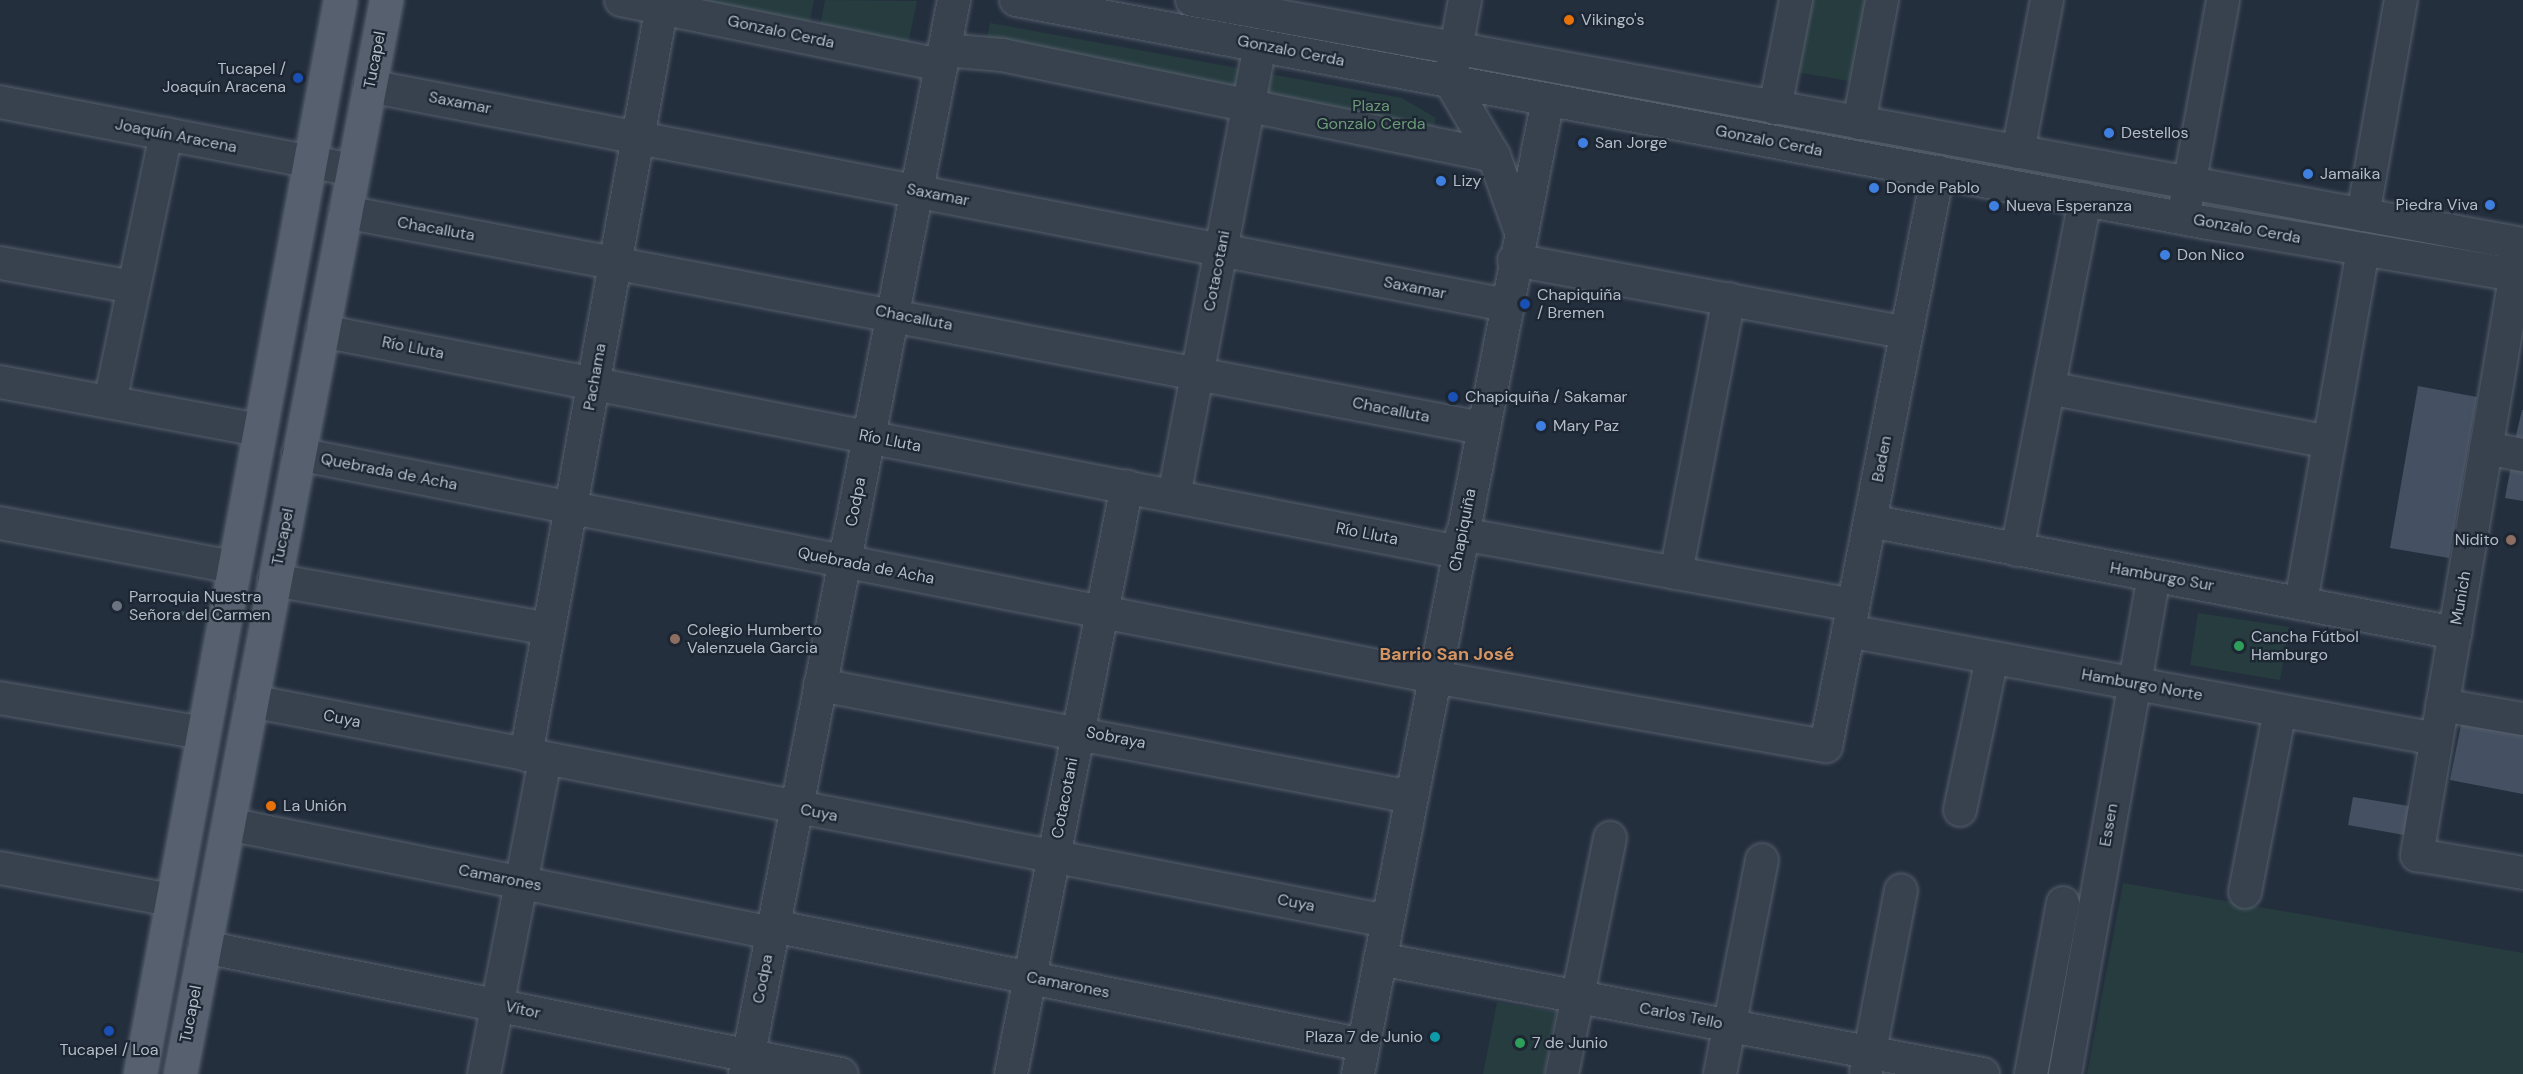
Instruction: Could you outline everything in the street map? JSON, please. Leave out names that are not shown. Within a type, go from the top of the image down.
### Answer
[{"type":"main road","points":[[140,1074],[258,430],[340,0]]},
{"type":"main road","name":"Tucapel","points":[[180,1074],[386,0]]},
{"type":"street","name":"Gonzalo Cerda","points":[[621,0],[662,4],[943,58],[1002,56],[1494,156]]},
{"type":"street","name":"Codpa","points":[[746,1065],[954,0]]},
{"type":"street","name":"Gonzalo Cerda","points":[[1016,0],[2183,218],[2519,275]]},
{"type":"street","name":"Gonzalo Cerda","points":[[1192,0],[1243,5],[1456,50],[2363,215],[2522,240]]},
{"type":"street","points":[[1450,81],[1465,0]]},
{"type":"street","points":[[1775,108],[1796,0]]},
{"type":"street","points":[[1859,123],[1882,0]]},
{"type":"street","points":[[2018,152],[2047,0]]},
{"type":"street","points":[[2183,218],[2223,0]]},
{"type":"street","points":[[2363,215],[2401,0]]},
{"type":"street","name":"Pachama","points":[[484,1074],[521,882],[549,629],[662,4]]},
{"type":"street","name":"Cotacotani","points":[[1174,496],[1260,45]]},
{"type":"street","name":"Chapiquiña","points":[[1361,1059],[1517,245],[1494,156],[1450,81]]},
{"type":"street","name":"Saxamar","points":[[369,86],[1506,305]]},
{"type":"street","points":[[1548,99],[1517,245],[1729,299],[1906,333]]},
{"type":"street","name":"Joaquín Aracena","points":[[0,102],[353,170]]},
{"type":"street","points":[[110,402],[166,134]]},
{"type":"street","name":"Baden","points":[[1826,746],[1938,172]]},
{"type":"street","points":[[2017,550],[2085,200]]},
{"type":"street","name":"Chacalluta","points":[[345,212],[893,313],[1482,428]]},
{"type":"street","name":"Munich","points":[[2522,240],[2519,275],[2486,448],[2417,855],[2523,873]]},
{"type":"street","points":[[2301,602],[2363,249]]},
{"type":"street","points":[[0,263],[134,287]]},
{"type":"street","points":[[1676,573],[1729,299]]},
{"type":"street","name":"Río Lluta","points":[[322,330],[1174,496],[1460,543],[1676,573]]},
{"type":"street","points":[[0,382],[258,430]]},
{"type":"street","points":[[2049,388],[2329,442]]},
{"type":"street","points":[[2486,448],[2523,455]]},
{"type":"street","name":"Quebrada de Acha","points":[[298,454],[1434,677],[1826,746]]},
{"type":"street","name":"Cotacotani","points":[[1011,1074],[1126,486]]},
{"type":"street","name":"Hamburgo Sur","points":[[1870,521],[2455,633]]},
{"type":"street","points":[[0,523],[233,567]]},
{"type":"street","name":"Hamburgo Norte","points":[[1676,573],[1992,658],[2436,739]]},
{"type":"street","name":"Essen","points":[[2065,1074],[2154,576]]},
{"type":"street","points":[[274,580],[549,629]]},
{"type":"street","points":[[1960,810],[1992,658]]},
{"type":"street","name":"Sobraya","points":[[820,685],[1078,731],[1411,797]]},
{"type":"street","points":[[0,698],[202,733]]},
{"type":"street","name":"Cuya","points":[[251,701],[1387,921]]},
{"type":"street","points":[[2442,705],[2523,719]]},
{"type":"street","points":[[2245,892],[2280,711]]},
{"type":"street","name":"Camarones","points":[[228,824],[1030,978],[1361,1059]]},
{"type":"street","points":[[1562,1074],[1610,838]]},
{"type":"street","points":[[1720,1074],[1762,860]]},
{"type":"street","points":[[0,868],[171,900]]},
{"type":"street","points":[[1868,1063],[1901,890]]},
{"type":"street","points":[[2031,1074],[2063,903]]},
{"type":"street","name":"Vítor","points":[[204,947],[497,1005],[746,1065],[841,1074]]},
{"type":"street","name":"Carlos Tello","points":[[1380,959],[1729,1025],[1868,1063],[1983,1074]]},
{"type":"path","points":[[181,613],[195,616]]},
{"type":"green space","points":[[667,0],[814,0],[808,31]]},
{"type":"green space","points":[[825,0],[917,1],[906,53],[818,37]]},
{"type":"green space","points":[[1808,0],[1882,0],[1867,84],[1795,72]]},
{"type":"green space","name":"Plaza Gonzalo Cerda","points":[[990,23],[1402,98],[1436,118],[1428,149],[981,66]]},
{"type":"green space","name":"Cancha Fútbol Hamburgo","points":[[2198,613],[2289,627],[2280,680],[2190,665]]},
{"type":"green space","points":[[2123,883],[2523,953],[2523,1074],[2087,1074]]},
{"type":"green space","name":"7 de Junio","points":[[1497,1002],[1556,1012],[1544,1074],[1483,1074]]},
{"type":"building","points":[[2418,386],[2477,397],[2449,558],[2390,548]]},
{"type":"building","points":[[2523,410],[2523,442],[2515,440]]},
{"type":"building","points":[[2511,466],[2523,468],[2523,501],[2505,498]]},
{"type":"building","points":[[2462,720],[2523,734],[2523,794],[2450,780]]},
{"type":"building","points":[[2353,797],[2409,806],[2404,835],[2348,825]]},
{"type":"place","name":"Vikingo's","points":[[1569,20]]},
{"type":"place","name":"Tucapel / Joaquín Aracena","points":[[298,78]]},
{"type":"place","name":"Destellos","points":[[2109,133]]},
{"type":"place","name":"San Jorge","points":[[1583,143]]},
{"type":"place","name":"Jamaika","points":[[2308,174]]},
{"type":"place","name":"Lizy","points":[[1441,181]]},
{"type":"place","name":"Donde Pablo","points":[[1874,188]]},
{"type":"place","name":"Piedra Viva","points":[[2490,205]]},
{"type":"place","name":"Nueva Esperanza","points":[[1994,206]]},
{"type":"place","name":"Don Nico","points":[[2165,255]]},
{"type":"place","name":"Chapiquiña / Bremen","points":[[1525,304]]},
{"type":"place","name":"Chapiquiña / Sakamar","points":[[1453,397]]},
{"type":"place","name":"Mary Paz","points":[[1541,426]]},
{"type":"place","name":"Nidito","points":[[2511,540]]},
{"type":"place","name":"Parroquia Nuestra Señora del Carmen","points":[[117,606]]},
{"type":"place","name":"Colegio Humberto Valenzuela Garcia","points":[[675,639]]},
{"type":"place","name":"Cancha Fútbol Hamburgo","points":[[2239,646]]},
{"type":"place","name":"La Unión","points":[[271,806]]},
{"type":"place","name":"Tucapel / Loa","points":[[109,1031]]},
{"type":"place","name":"Plaza 7 de Junio","points":[[1435,1037]]},
{"type":"place","name":"7 de Junio","points":[[1520,1043]]},
{"type":"district","name":"Barrio San José","points":[[1447,654]]}]
